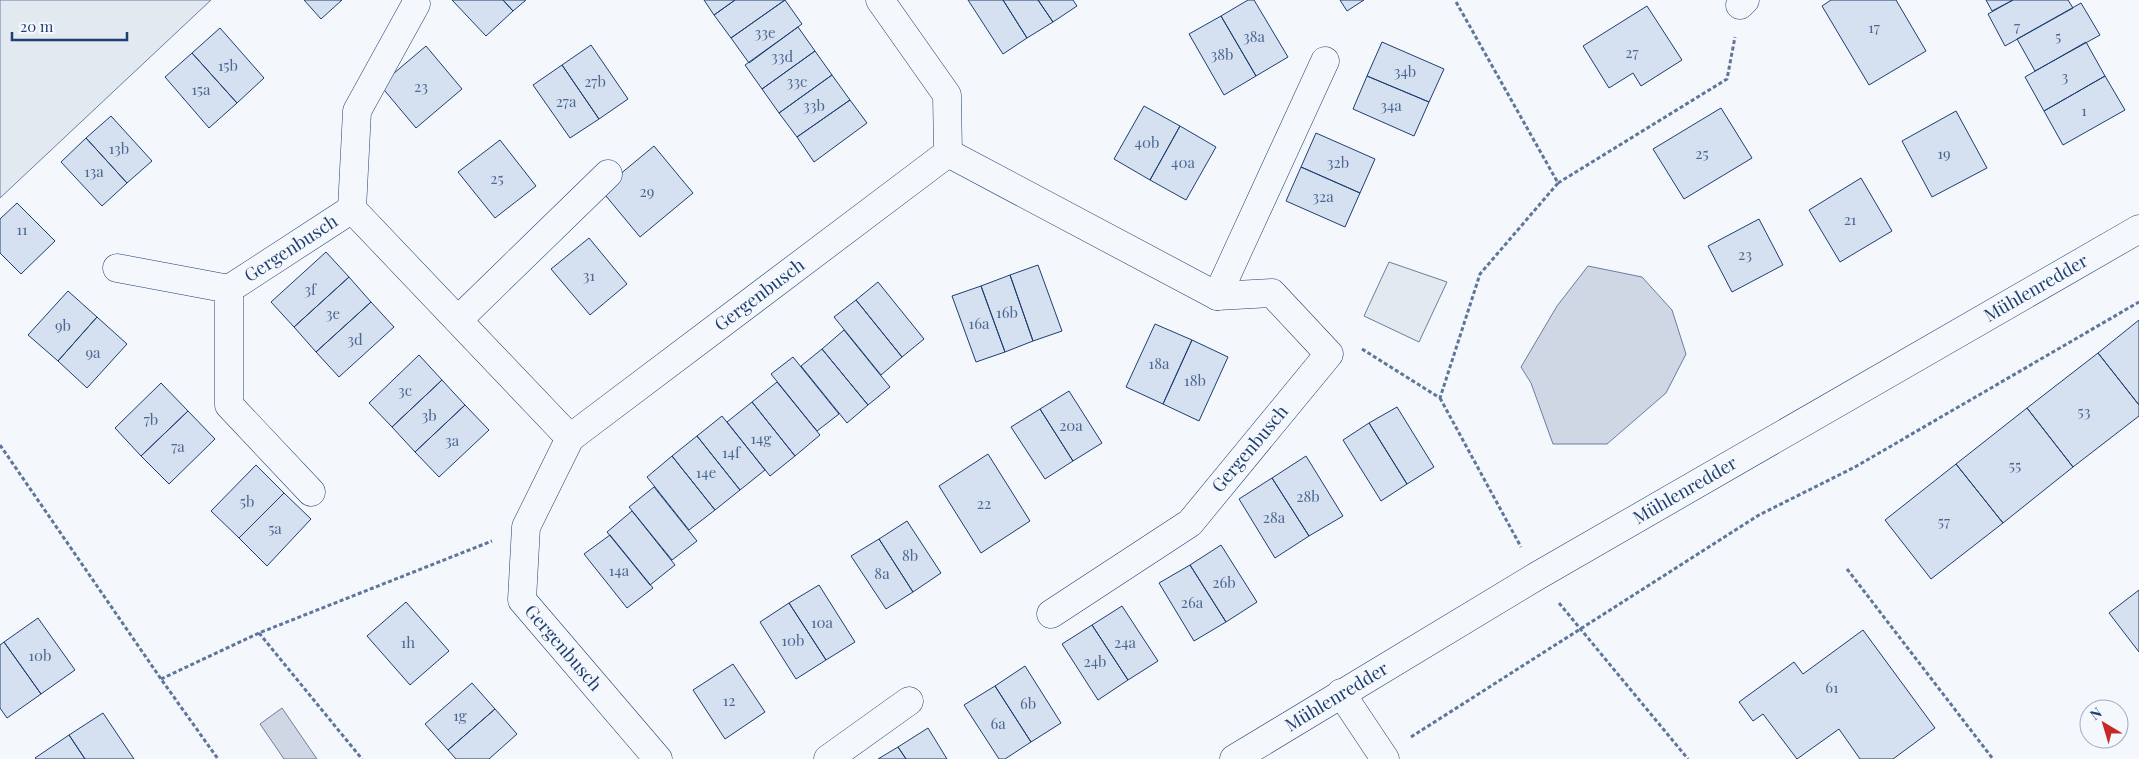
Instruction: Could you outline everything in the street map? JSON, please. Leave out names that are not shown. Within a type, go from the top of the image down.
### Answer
[{"type":"street","points":[[880,0],[947,95],[948,153],[1218,296],[1325,61]]},
{"type":"street","name":"Gergenbusch","points":[[416,4],[357,111],[352,209],[570,438]]},
{"type":"street","name":"Gergenbusch","points":[[658,759],[522,600],[526,528],[570,438],[948,153]]},
{"type":"street","points":[[458,320],[608,174]]},
{"type":"street","name":"Gergenbusch","points":[[117,268],[228,289],[352,209]]},
{"type":"street","name":"Mühlenredder","points":[[1234,759],[1537,576],[2139,229]]},
{"type":"street","name":"Gergenbusch","points":[[228,289],[229,405],[311,492]]},
{"type":"street","name":"Gergenbusch","points":[[1051,614],[1190,523],[1329,354],[1272,293],[1218,296]]},
{"type":"street","points":[[1341,693],[1384,757]]},
{"type":"street","points":[[828,759],[909,701]]},
{"type":"path","points":[[1455,0],[1558,183]]},
{"type":"path","points":[[1440,398],[1480,274],[1558,183],[1727,79],[1743,2]]},
{"type":"path","points":[[1384,757],[1759,515],[1855,467],[2139,302]]},
{"type":"path","points":[[1356,346],[1440,398],[1537,576],[1688,759]]},
{"type":"path","points":[[0,445],[218,759]]},
{"type":"path","points":[[161,679],[259,633],[526,528]]},
{"type":"path","points":[[1846,569],[1993,759]]},
{"type":"path","points":[[259,633],[362,759]]},
{"type":"shaded area","points":[[0,0],[211,0],[0,198]]},
{"type":"shaded area","points":[[1389,262],[1447,282],[1419,342],[1364,316]]},
{"type":"shaded area","points":[[1588,266],[1642,277],[1672,310],[1686,354],[1666,393],[1607,444],[1553,444],[1531,383],[1521,367],[1557,306]]},
{"type":"shaded area","points":[[282,708],[317,759],[284,759],[260,724]]},
{"type":"building","points":[[304,0],[342,0],[321,19]]},
{"type":"building","points":[[452,0],[503,0],[513,11],[486,36]]},
{"type":"building","points":[[503,0],[526,0],[513,11]]},
{"type":"building","points":[[704,0],[735,0],[714,15]]},
{"type":"building","points":[[735,0],[785,0],[731,38],[714,15]]},
{"type":"building","points":[[785,0],[802,24],[749,63],[731,38]]},
{"type":"building","points":[[968,0],[1003,0],[1027,38],[1003,54]]},
{"type":"building","points":[[1003,0],[1038,0],[1053,22],[1027,38]]},
{"type":"building","points":[[1038,0],[1073,0],[1077,6],[1053,22]]},
{"type":"building","points":[[1248,0],[1254,0],[1288,57],[1256,76],[1221,16]]},
{"type":"building","points":[[1340,0],[1364,0],[1347,11]]},
{"type":"building","points":[[1831,0],[1896,0],[1926,51],[1869,85],[1822,6]]},
{"type":"building","points":[[1986,0],[2013,0],[1992,11]]},
{"type":"building","points":[[2013,0],[2068,0],[2073,8],[2005,46],[1988,14]]},
{"type":"building","points":[[2081,3],[2100,35],[2035,71],[2017,39]]},
{"type":"building","points":[[1647,6],[1682,60],[1641,86],[1633,73],[1609,88],[1583,46]]},
{"type":"building","points":[[1221,16],[1256,76],[1224,95],[1189,34]]},
{"type":"building","points":[[798,27],[815,51],[762,89],[745,65]]},
{"type":"building","points":[[220,28],[264,78],[237,103],[192,53]]},
{"type":"building","points":[[1382,42],[1444,69],[1429,102],[1367,76]]},
{"type":"building","points":[[2086,42],[2105,76],[2044,111],[2025,77]]},
{"type":"building","points":[[591,45],[628,99],[599,119],[562,65]]},
{"type":"building","points":[[426,46],[462,89],[416,128],[380,85]]},
{"type":"building","points":[[815,51],[832,75],[779,113],[762,89]]},
{"type":"building","points":[[192,53],[237,103],[209,128],[165,77]]},
{"type":"building","points":[[562,65],[599,119],[570,138],[533,85]]},
{"type":"building","points":[[832,75],[850,100],[797,137],[779,113]]},
{"type":"building","points":[[1367,76],[1429,102],[1414,136],[1353,109]]},
{"type":"building","points":[[2105,76],[2125,110],[2063,145],[2044,111]]},
{"type":"building","points":[[850,100],[867,123],[814,162],[797,137]]},
{"type":"building","points":[[1144,106],[1180,126],[1150,180],[1114,159]]},
{"type":"building","points":[[1721,108],[1752,158],[1684,199],[1653,149]]},
{"type":"building","points":[[1956,111],[1987,168],[1932,197],[1902,141]]},
{"type":"building","points":[[111,116],[152,161],[127,183],[86,138]]},
{"type":"building","points":[[1180,126],[1216,147],[1186,200],[1150,180]]},
{"type":"building","points":[[1316,133],[1375,159],[1360,193],[1301,167]]},
{"type":"building","points":[[86,138],[127,183],[102,206],[61,162]]},
{"type":"building","points":[[500,140],[536,186],[495,218],[458,172]]},
{"type":"building","points":[[654,146],[693,193],[640,237],[601,190]]},
{"type":"building","points":[[1301,167],[1360,193],[1345,227],[1286,201]]},
{"type":"building","points":[[1861,178],[1892,231],[1840,262],[1809,210]]},
{"type":"building","points":[[17,203],[55,241],[21,274],[0,253],[0,219]]},
{"type":"building","points":[[1759,219],[1783,265],[1732,292],[1708,246]]},
{"type":"building","points":[[589,238],[627,284],[590,315],[551,269]]},
{"type":"building","points":[[326,252],[349,277],[294,327],[271,302]]},
{"type":"building","points":[[1038,265],[1062,331],[1033,341],[1010,275]]},
{"type":"building","points":[[1010,275],[1033,341],[1005,352],[981,286]]},
{"type":"building","points":[[349,277],[371,302],[316,352],[294,327]]},
{"type":"building","points":[[878,282],[924,339],[902,357],[856,300]]},
{"type":"building","points":[[981,286],[1005,352],[976,362],[952,296]]},
{"type":"building","points":[[68,291],[97,317],[58,361],[28,335]]},
{"type":"building","points":[[856,300],[902,357],[881,375],[834,317]]},
{"type":"building","points":[[371,302],[394,327],[339,377],[316,352]]},
{"type":"building","points":[[97,317],[127,344],[87,388],[58,361]]},
{"type":"building","points":[[2139,320],[2139,405],[2098,353]]},
{"type":"building","points":[[1155,324],[1192,340],[1163,404],[1126,387]]},
{"type":"building","points":[[844,330],[890,387],[868,405],[822,349]]},
{"type":"building","points":[[1192,340],[1228,357],[1199,421],[1163,404]]},
{"type":"building","points":[[822,349],[868,405],[847,423],[801,366]]},
{"type":"building","points":[[2098,353],[2139,405],[2139,416],[2073,467],[2027,408]]},
{"type":"building","points":[[419,355],[442,380],[392,427],[369,403]]},
{"type":"building","points":[[793,357],[839,414],[817,431],[771,374]]},
{"type":"building","points":[[442,380],[465,405],[415,452],[392,427]]},
{"type":"building","points":[[777,382],[820,435],[795,456],[752,402]]},
{"type":"building","points":[[161,383],[188,411],[141,456],[115,428]]},
{"type":"building","points":[[1069,391],[1102,443],[1073,461],[1040,409]]},
{"type":"building","points":[[752,402],[795,456],[770,476],[727,422]]},
{"type":"building","points":[[465,405],[489,430],[439,477],[415,452]]},
{"type":"building","points":[[1397,407],[1434,467],[1407,484],[1369,423]]},
{"type":"building","points":[[2027,408],[2073,467],[2003,523],[1956,464]]},
{"type":"building","points":[[1040,409],[1073,461],[1045,479],[1011,427]]},
{"type":"building","points":[[188,411],[215,439],[169,484],[141,456]]},
{"type":"building","points":[[722,416],[765,470],[740,490],[697,436]]},
{"type":"building","points":[[1369,423],[1407,484],[1381,501],[1343,440]]},
{"type":"building","points":[[697,436],[740,490],[715,510],[672,456]]},
{"type":"building","points":[[988,454],[1030,521],[981,553],[939,486]]},
{"type":"building","points":[[672,456],[715,510],[689,530],[647,477]]},
{"type":"building","points":[[1306,456],[1343,516],[1309,536],[1272,478]]},
{"type":"building","points":[[1956,464],[2003,523],[1931,579],[1885,520]]},
{"type":"building","points":[[256,465],[284,493],[239,538],[211,511]]},
{"type":"building","points":[[1272,478],[1309,536],[1275,558],[1239,499]]},
{"type":"building","points":[[654,487],[697,541],[672,560],[629,507]]},
{"type":"building","points":[[284,493],[311,519],[267,566],[239,538]]},
{"type":"building","points":[[632,511],[675,565],[650,585],[607,532]]},
{"type":"building","points":[[907,521],[941,573],[913,592],[879,539]]},
{"type":"building","points":[[610,535],[653,588],[627,608],[584,554]]},
{"type":"building","points":[[879,539],[913,592],[886,609],[851,556]]},
{"type":"building","points":[[1221,545],[1257,602],[1226,622],[1190,565]]},
{"type":"building","points":[[1190,565],[1226,622],[1194,641],[1159,583]]},
{"type":"building","points":[[819,585],[855,642],[826,660],[789,603]]},
{"type":"building","points":[[2139,590],[2139,652],[2109,613]]},
{"type":"building","points":[[406,602],[449,651],[410,685],[367,636]]},
{"type":"building","points":[[789,603],[826,660],[796,679],[760,622]]},
{"type":"building","points":[[1122,606],[1158,661],[1128,680],[1092,625]]},
{"type":"building","points":[[38,618],[75,670],[41,694],[4,642]]},
{"type":"building","points":[[1092,625],[1128,680],[1098,700],[1062,644]]},
{"type":"building","points":[[1863,630],[1935,728],[1893,759],[1860,759],[1839,729],[1797,759],[1763,714],[1753,721],[1739,702],[1794,662],[1803,674]]},
{"type":"building","points":[[4,642],[41,694],[7,718],[0,708],[0,645]]},
{"type":"building","points":[[733,664],[765,712],[725,739],[693,690]]},
{"type":"building","points":[[1025,666],[1061,723],[1031,742],[995,686]]},
{"type":"building","points":[[472,683],[495,709],[448,750],[425,724]]},
{"type":"building","points":[[995,686],[1031,742],[1005,759],[999,759],[964,705]]},
{"type":"building","points":[[495,709],[517,734],[489,759],[456,759],[448,750]]},
{"type":"building","points":[[103,713],[134,759],[85,759],[69,735]]},
{"type":"building","points":[[928,728],[947,759],[906,759],[898,747]]},
{"type":"building","points":[[69,735],[85,759],[35,758]]},
{"type":"building","points":[[898,747],[906,759],[878,759]]}]
